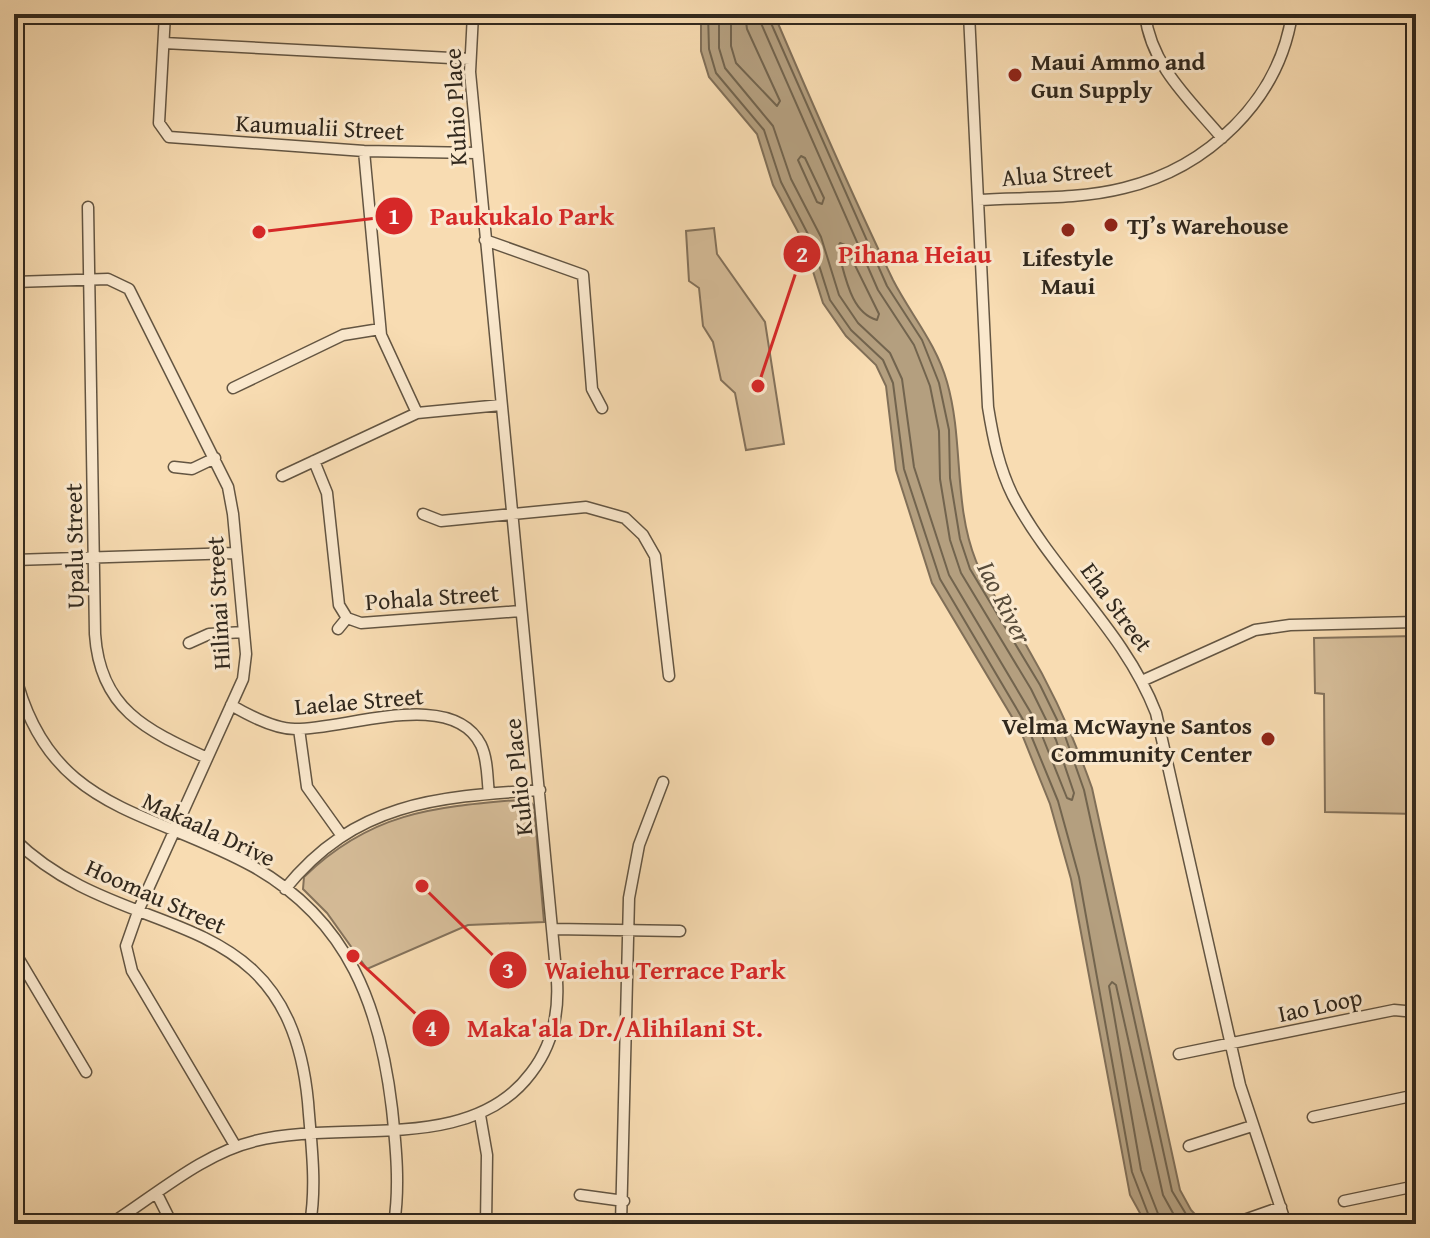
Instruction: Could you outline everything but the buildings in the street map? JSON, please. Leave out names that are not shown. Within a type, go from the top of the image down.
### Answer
[{"type":"street","points":[[165,14],[164,43],[470,59]]},
{"type":"street","name":"Kuhio Place","points":[[112,1223],[236,1147],[311,1134],[450,1124],[480,1115],[505,1100],[527,1080],[549,1041],[558,996],[476,153],[470,59],[473,14]]},
{"type":"street","name":"Eha Street","points":[[969,14],[988,407],[1004,475],[1031,525],[1123,646],[1144,680],[1156,713],[1192,859],[1231,1044],[1252,1126],[1286,1224]]},
{"type":"street","points":[[1145,14],[1152,43],[1165,70],[1222,138]]},
{"type":"street","name":"Alua Street","points":[[978,200],[1121,189],[1179,168],[1222,138],[1252,106],[1272,75],[1292,14]]},
{"type":"street","name":"Kaumualii Street","points":[[164,43],[159,120],[164,134],[177,139],[364,151],[476,153]]},
{"type":"street","points":[[364,151],[380,329],[390,361],[417,413]]},
{"type":"street","name":"Upalu Street","points":[[88,207],[96,647],[108,685],[122,707],[141,725],[207,758]]},
{"type":"street","points":[[485,240],[583,275],[592,389],[602,408]]},
{"type":"street","name":"Hilinai Street","points":[[14,282],[116,280],[131,292],[215,458],[230,496],[245,671],[126,941],[130,966],[236,1147]]},
{"type":"street","points":[[233,388],[343,335],[380,329]]},
{"type":"street","points":[[282,476],[417,413],[501,405]]},
{"type":"street","points":[[174,467],[190,470],[215,458]]},
{"type":"street","name":"Pohala Street","points":[[314,461],[327,493],[339,607],[347,618],[361,623],[520,611]]},
{"type":"street","points":[[423,514],[441,521],[594,508],[617,514],[637,528],[657,564],[669,676]]},
{"type":"street","points":[[14,560],[94,555],[236,553]]},
{"type":"street","name":"Pohala Street","points":[[338,629],[347,618]]},
{"type":"street","points":[[1144,680],[1255,630],[1290,625],[1416,622]]},
{"type":"street","points":[[189,643],[209,634],[244,632]]},
{"type":"street","name":"Makaala Drive","points":[[14,670],[35,729],[61,765],[114,806],[255,868],[285,889],[324,924],[342,948],[370,1000],[386,1057],[397,1174],[394,1224]]},
{"type":"street","name":"Laelae Street","points":[[231,705],[283,728],[299,729],[424,714],[449,717],[466,726],[478,740],[485,758],[489,794]]},
{"type":"street","points":[[299,729],[304,782],[342,836]]},
{"type":"street","points":[[621,1224],[624,1201],[627,930],[634,862],[663,782]]},
{"type":"street","points":[[285,889],[306,864],[342,836],[373,818],[409,804],[540,790]]},
{"type":"street","name":"Hoomau Street","points":[[14,839],[72,881],[221,945],[267,985],[297,1038],[305,1078],[314,1172],[310,1224]]},
{"type":"street","points":[[553,929],[680,931]]},
{"type":"street","points":[[14,951],[86,1072]]},
{"type":"street","name":"Iao Loop","points":[[1179,1054],[1394,1010],[1416,1012]]},
{"type":"street","points":[[1313,1117],[1416,1095]]},
{"type":"street","points":[[480,1115],[487,1155],[486,1224]]},
{"type":"street","points":[[1189,1146],[1252,1126]]},
{"type":"street","points":[[1344,1201],[1416,1186]]},
{"type":"street","points":[[157,1194],[172,1224]]},
{"type":"street","points":[[580,1195],[624,1201]]},
{"type":"street","points":[[1233,1224],[1281,1207]]},
{"type":"shaded area","points":[[714,228],[717,254],[765,322],[784,444],[746,450],[735,393],[721,380],[713,342],[703,326],[699,288],[689,281],[686,231]]},
{"type":"shaded area","points":[[1416,636],[1416,814],[1325,812],[1324,694],[1315,693],[1314,638]]},
{"type":"shaded area","points":[[528,799],[534,806],[544,922],[468,925],[367,969],[327,913],[303,889],[304,877],[330,855],[381,825],[435,810]]},
{"type":"water","points":[[701,14],[774,14],[877,247],[942,368],[952,404],[961,495],[969,539],[987,583],[1054,697],[1092,788],[1180,1190],[1191,1210],[1204,1224],[1146,1224],[1130,1195],[1071,879],[1050,804],[1021,732],[932,583],[896,470],[886,386],[876,365],[846,336],[823,303],[804,243],[773,185],[757,134],[709,77],[701,51]]},
{"type":"place","name":"Maui Ammo and Gun Supply","points":[[1015,75]]},
{"type":"place","name":"TJ’s Warehouse","points":[[1111,225]]},
{"type":"place","name":"Lifestyle Maui","points":[[1068,230]]},
{"type":"place","name":"Paukukalo Park","points":[[259,232]]},
{"type":"place","name":"Pihana Heiau","points":[[758,386]]},
{"type":"place","name":"Velma McWayne Santos Community Center","points":[[1268,739]]},
{"type":"place","name":"Waiehu Terrace Park","points":[[422,886]]},
{"type":"place","name":"Maka'ala Dr./Alihilani St.","points":[[353,956]]},
{"type":"water label","name":"Iao River","points":[[1005,602]]}]
